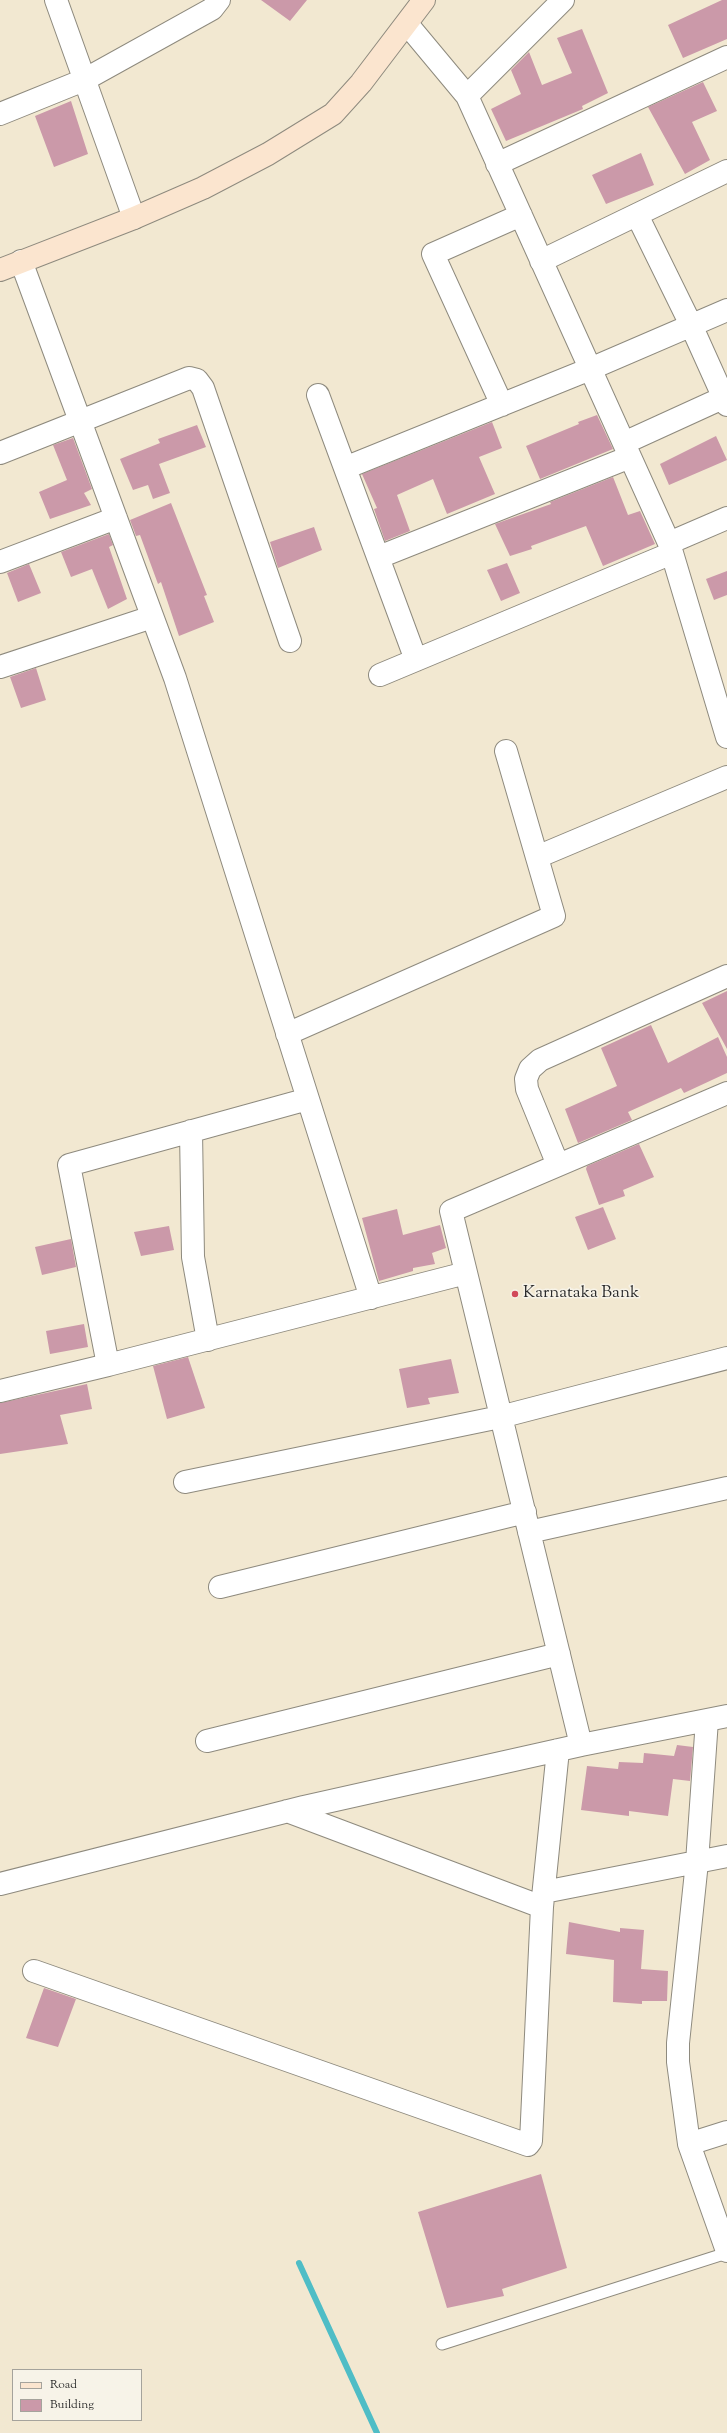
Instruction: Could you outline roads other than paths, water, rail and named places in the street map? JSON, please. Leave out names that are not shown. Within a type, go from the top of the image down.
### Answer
[{"type":"street","points":[[56,0],[134,218]]},
{"type":"street","points":[[0,114],[84,80],[212,9],[219,0]]},
{"type":"street","points":[[0,270],[134,218],[203,188],[268,154],[333,114],[361,83],[424,0]]},
{"type":"street","points":[[467,96],[563,0]]},
{"type":"street","points":[[407,24],[467,96],[671,548],[727,737]]},
{"type":"street","points":[[497,164],[727,57]]},
{"type":"street","points":[[542,261],[727,171]]},
{"type":"street","points":[[379,557],[627,450],[726,400],[637,215]]},
{"type":"street","points":[[502,405],[433,254],[521,216]]},
{"type":"street","points":[[21,261],[175,678],[371,1298]]},
{"type":"street","points":[[345,468],[590,369],[727,310]]},
{"type":"street","points":[[0,453],[189,378],[197,380],[203,388],[290,641]]},
{"type":"street","points":[[318,395],[416,660]]},
{"type":"street","points":[[0,562],[116,518]]},
{"type":"street","points":[[380,675],[671,548],[727,518]]},
{"type":"street","points":[[0,667],[152,617]]},
{"type":"street","points":[[287,1034],[554,916],[506,751]]},
{"type":"street","points":[[537,857],[727,777]]},
{"type":"street","points":[[558,1166],[527,1089],[526,1079],[530,1069],[540,1060],[727,976]]},
{"type":"street","points":[[582,1745],[500,1417],[451,1211],[727,1093]]},
{"type":"street","points":[[108,1365],[69,1165],[308,1099]]},
{"type":"street","points":[[191,1131],[193,1257],[208,1340]]},
{"type":"street","points":[[0,1391],[208,1340],[466,1273]]},
{"type":"street","points":[[185,1482],[500,1417],[727,1358]]},
{"type":"street","points":[[220,1586],[527,1522],[727,1488]]},
{"type":"street","points":[[207,1741],[559,1654]]},
{"type":"street","points":[[0,1884],[287,1811],[558,1750],[717,1718],[697,1862],[678,2043],[680,2076],[689,2144],[727,2252]]},
{"type":"street","points":[[34,1971],[528,2145],[531,2141],[543,1899],[558,1750]]},
{"type":"street","points":[[287,1811],[543,1899],[727,1856]]},
{"type":"street","points":[[689,2144],[727,2132]]},
{"type":"lane","points":[[442,2344],[727,2252]]},
{"type":"waterway","points":[[299,2263],[377,2433]]},
{"type":"place","name":"Karnataka Bank","points":[[515,1294]]}]
